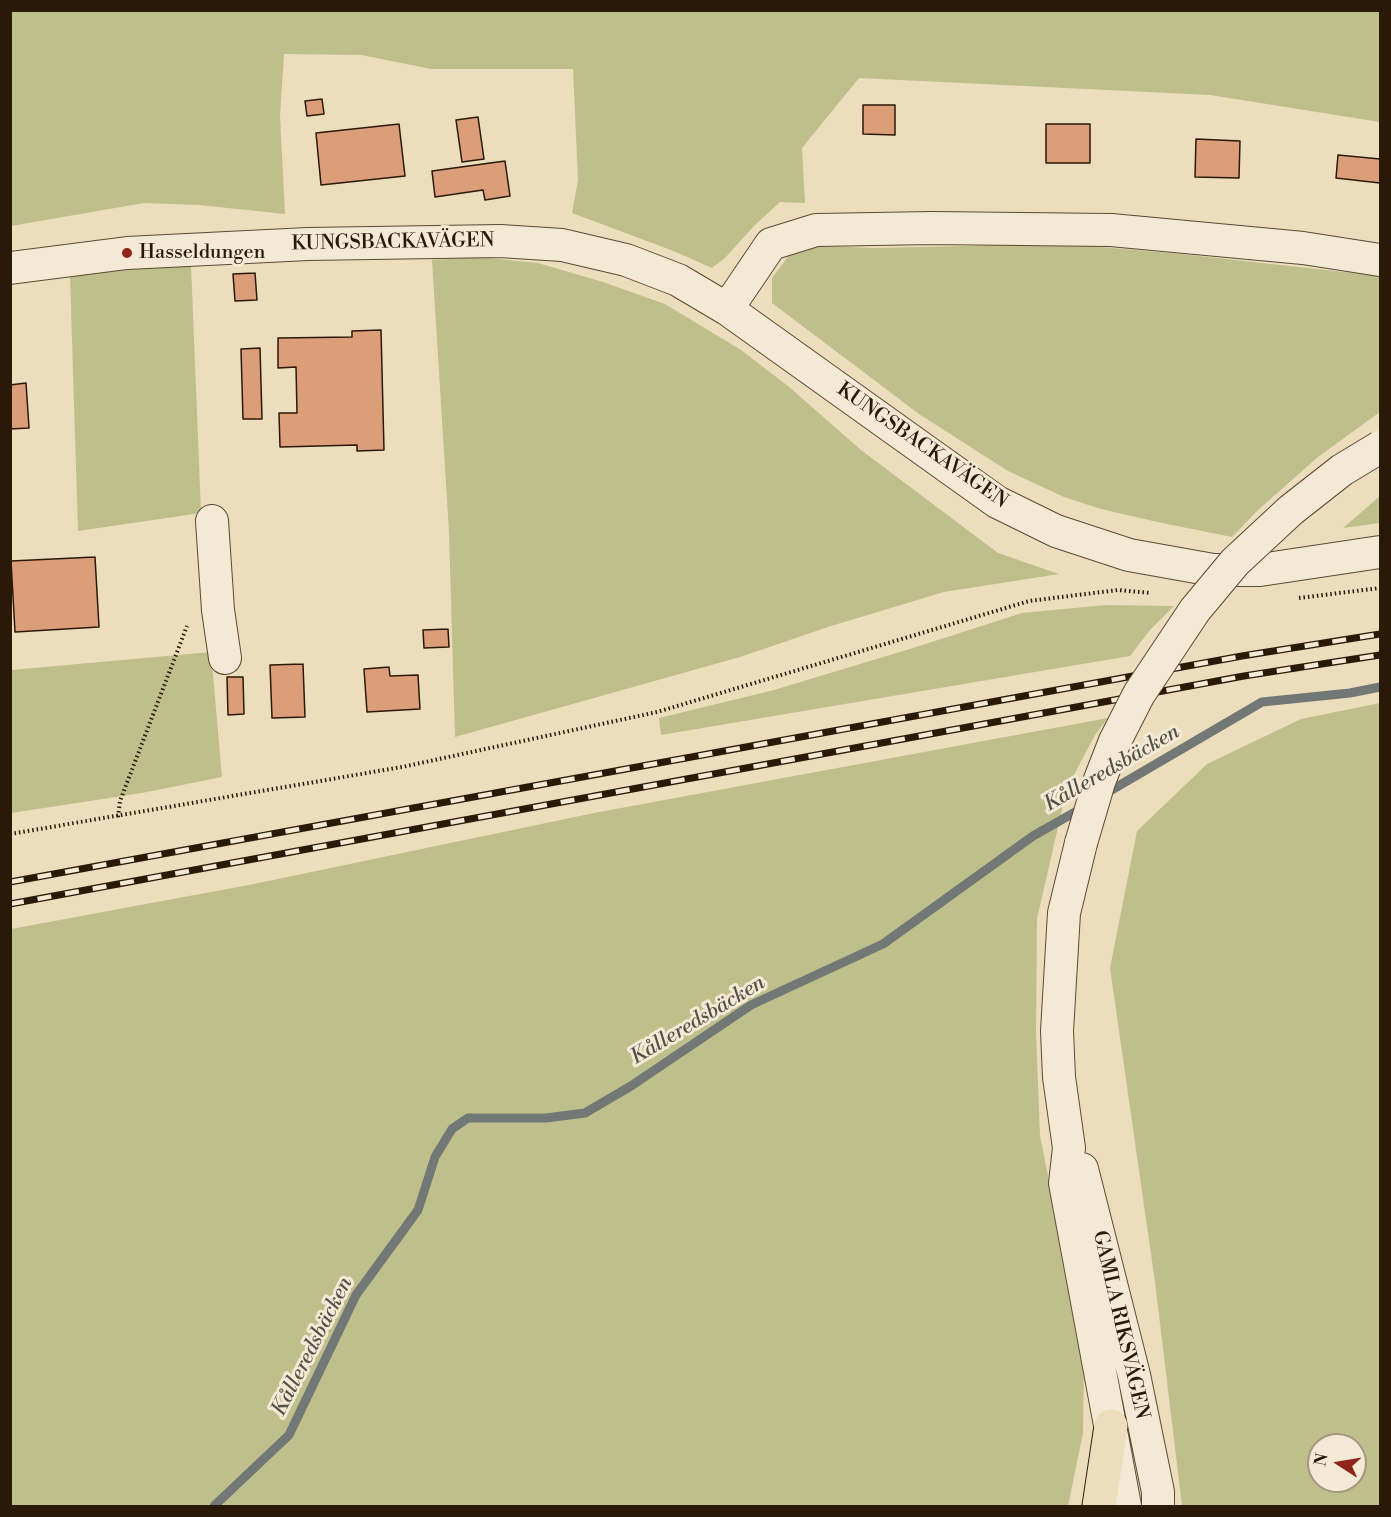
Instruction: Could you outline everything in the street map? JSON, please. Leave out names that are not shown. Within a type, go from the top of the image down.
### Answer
[{"type":"highway","points":[[1099,1506],[1111,1426]]},
{"type":"street","points":[[727,309],[771,244],[816,230],[932,228],[1111,230],[1303,248],[1380,260]]},
{"type":"street","name":"KUNGSBACKAVÄGEN","points":[[10,268],[127,253],[184,249],[308,244],[500,241],[562,245],[626,260],[678,280],[727,309],[997,502],[1056,531],[1129,555],[1213,570],[1260,570],[1380,552]]},
{"type":"street","name":"GAMLA RIKSVÄGEN","points":[[1125,1506],[1065,1184],[1069,1148],[1059,1077],[1057,1031],[1064,913],[1099,782],[1115,741],[1139,694],[1195,610],[1235,562],[1291,510],[1342,470],[1380,447]]},
{"type":"street","points":[[212,521],[218,610],[225,658]]},
{"type":"street","name":"GAMLA RIKSVÄGEN","points":[[1069,1148],[1084,1173],[1134,1375],[1158,1492],[1158,1506]]},
{"type":"path","points":[[1288,599],[1380,588]]},
{"type":"path","points":[[10,834],[402,767],[657,712],[1029,601],[1118,590],[1152,593]]},
{"type":"path","points":[[118,817],[120,801],[188,628],[187,619]]},
{"type":"green space","points":[[11,10],[1380,11],[1380,122],[1210,95],[859,78],[802,148],[805,203],[780,202],[725,258],[712,268],[572,213],[578,180],[573,69],[431,69],[361,55],[284,54],[280,116],[285,214],[199,205],[144,203],[11,226]]},
{"type":"green space","points":[[1066,244],[1380,276],[1380,412],[1318,457],[1258,510],[1232,537],[1101,509],[1064,497],[1008,471],[919,414],[772,303],[772,278],[789,255],[822,246],[874,248]]},
{"type":"green space","points":[[478,257],[538,263],[603,282],[665,304],[741,350],[788,386],[861,450],[998,553],[1059,574],[944,592],[831,626],[740,657],[455,737],[449,532],[432,260]]},
{"type":"green space","points":[[191,265],[201,513],[78,531],[70,276]]},
{"type":"green space","points":[[1380,496],[1380,523],[1343,528]]},
{"type":"green space","points":[[1106,605],[1174,606],[1150,630],[1130,656],[661,735],[659,718],[774,690],[1022,613]]},
{"type":"green space","points":[[211,652],[222,777],[142,793],[11,813],[11,670]]},
{"type":"green space","points":[[1380,703],[1380,1506],[1182,1506],[1155,1282],[1110,968],[1137,831],[1207,764],[1301,719]]},
{"type":"green space","points":[[1108,718],[1095,735],[1067,788],[1037,919],[1036,1032],[1040,1135],[1084,1361],[1083,1433],[1068,1506],[11,1506],[11,929],[254,884],[594,813]]},
{"type":"building","points":[[322,99],[324,114],[307,116],[305,101]]},
{"type":"building","points":[[863,105],[895,105],[895,135],[863,134]]},
{"type":"building","points":[[478,117],[484,159],[462,162],[456,120]]},
{"type":"building","points":[[399,124],[405,176],[321,185],[316,133]]},
{"type":"building","points":[[1046,124],[1090,124],[1090,163],[1046,163]]},
{"type":"building","points":[[1196,139],[1240,141],[1239,178],[1195,177]]},
{"type":"building","points":[[1338,155],[1380,159],[1380,183],[1336,178]]},
{"type":"building","points":[[505,161],[510,196],[485,200],[483,190],[435,197],[432,171]]},
{"type":"building","points":[[255,273],[257,300],[235,301],[233,274]]},
{"type":"building","points":[[381,330],[384,450],[357,451],[357,445],[280,447],[279,413],[297,413],[296,367],[278,368],[278,338],[352,337],[352,331]]},
{"type":"building","points":[[260,348],[262,419],[243,419],[241,349]]},
{"type":"building","points":[[26,383],[29,428],[10,429],[10,385]]},
{"type":"building","points":[[95,557],[99,627],[15,632],[11,561]]},
{"type":"building","points":[[448,629],[449,647],[424,648],[423,630]]},
{"type":"building","points":[[303,664],[305,717],[272,718],[270,665]]},
{"type":"building","points":[[389,667],[390,676],[418,675],[420,709],[367,712],[364,669]]},
{"type":"building","points":[[227,677],[243,677],[244,714],[228,715]]},
{"type":"waterway","name":"Kålleredsbäcken","points":[[1103,795],[1262,702],[1350,693],[1380,687]]},
{"type":"waterway","name":"Kålleredsbäcken","points":[[214,1506],[289,1435],[356,1295],[418,1210],[435,1157],[452,1129],[468,1118],[546,1118],[585,1113],[631,1086],[751,1005],[883,944],[1033,836],[1084,807]]},
{"type":"railway","points":[[10,882],[1242,656],[1380,634]]},
{"type":"railway","points":[[10,904],[1244,676],[1380,655]]},
{"type":"place","name":"Hasseldungen","points":[[127,253]]}]
